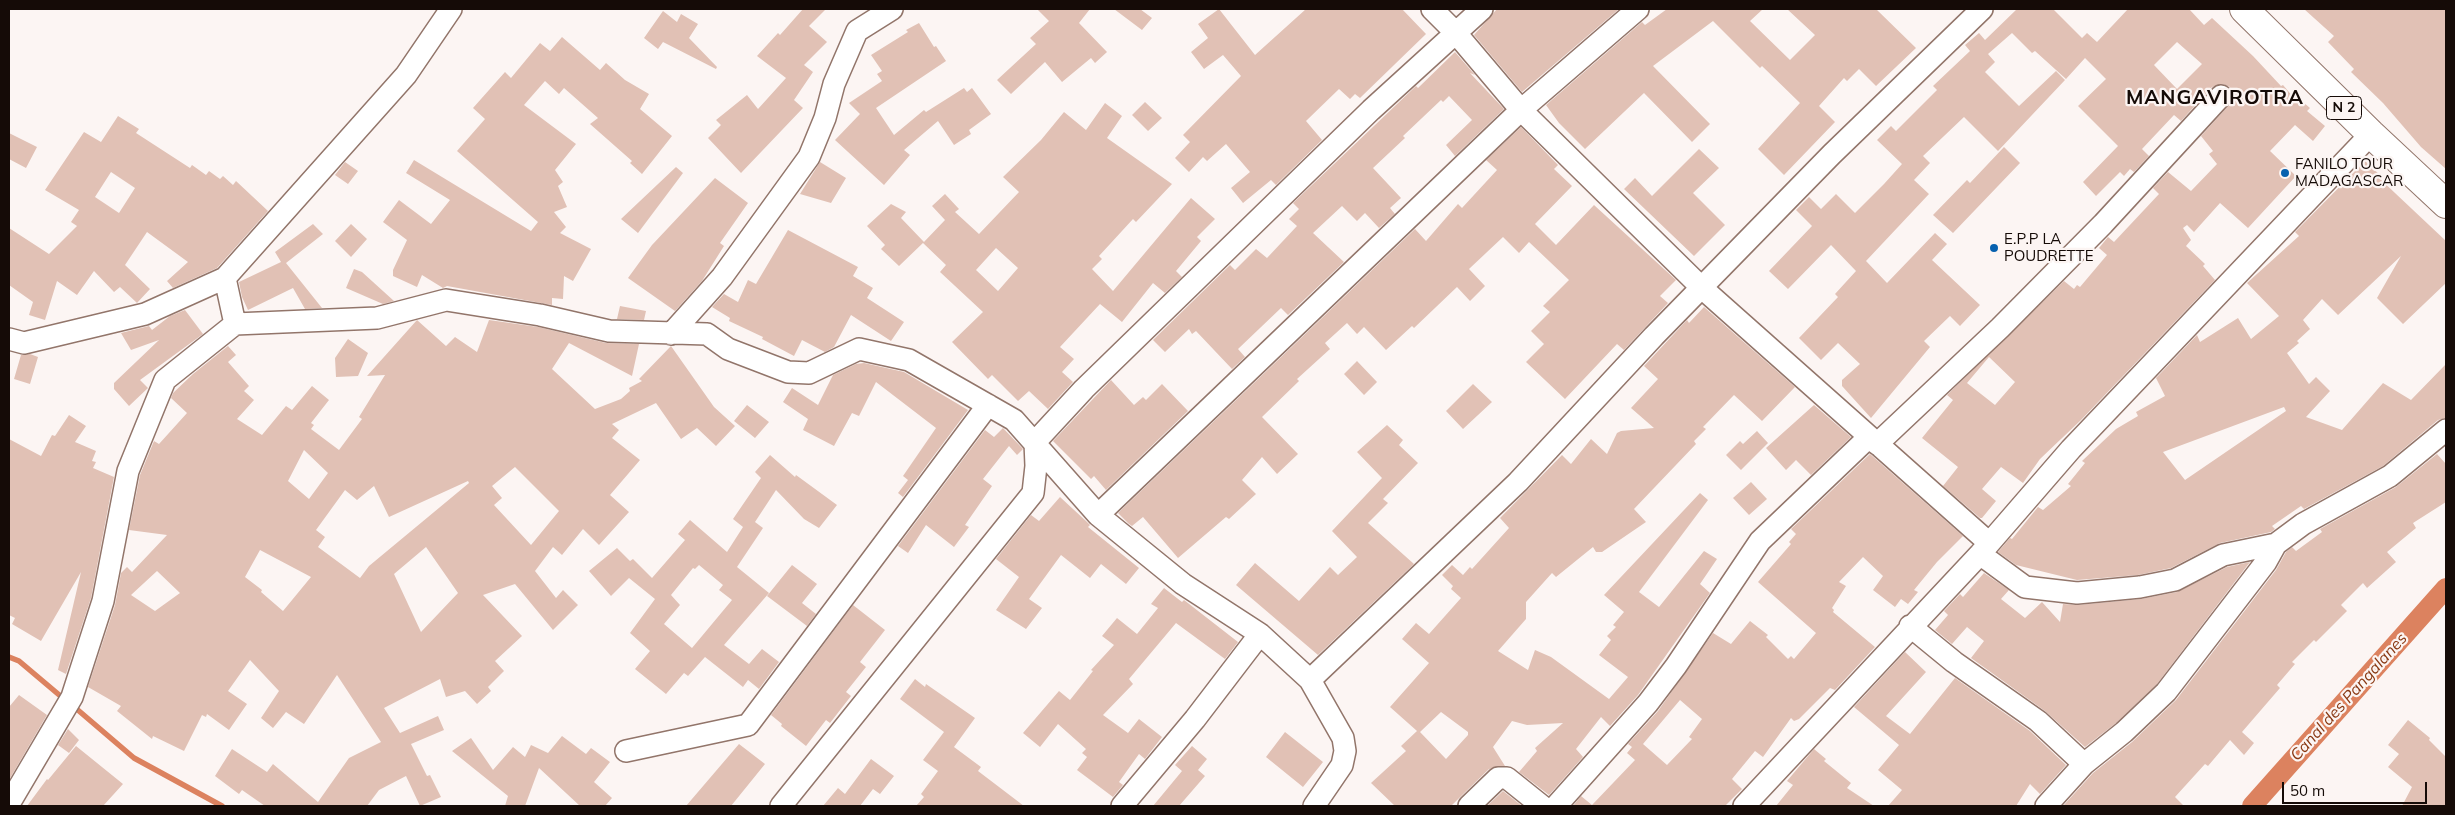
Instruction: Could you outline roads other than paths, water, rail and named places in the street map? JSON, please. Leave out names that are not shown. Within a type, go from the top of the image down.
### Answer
[{"type":"main road","name":"N 2","points":[[2244,9],[2371,134],[2446,204]]},
{"type":"street","points":[[9,339],[24,343],[145,314],[225,278],[406,75],[451,9]]},
{"type":"street","points":[[671,334],[722,277],[809,157],[825,118],[834,84],[857,31],[892,9]]},
{"type":"street","points":[[1432,9],[1456,32],[1521,110],[1702,288],[1873,441],[2026,587],[2077,593],[2140,587],[2175,580],[2223,555],[2276,544]]},
{"type":"street","points":[[781,806],[1033,493],[1036,466],[1035,442],[1091,382],[1371,110],[1482,9]]},
{"type":"street","points":[[1098,515],[1521,110],[1638,9]]},
{"type":"street","points":[[1310,680],[1518,482],[1832,154],[1982,9]]},
{"type":"street","points":[[1556,806],[1648,703],[1676,666],[1760,540],[2000,328],[2103,224],[2220,96]]},
{"type":"street","points":[[1744,806],[1984,548],[2071,449],[2371,134]]},
{"type":"street","points":[[225,278],[235,324]]},
{"type":"street","points":[[9,804],[62,718],[72,697],[104,601],[128,471],[165,380],[235,324],[377,318],[446,300],[540,315],[609,331],[707,334],[728,349],[788,372],[809,373],[858,349],[909,360],[1014,420],[1098,515],[1183,584],[1260,634],[1310,680],[1343,738],[1345,751],[1342,765],[1318,804]]},
{"type":"street","points":[[626,751],[748,725],[988,405]]},
{"type":"street","points":[[2046,806],[2084,764],[2124,732],[2166,692],[2266,562],[2276,544],[2303,524],[2390,476],[2446,430]]},
{"type":"street","points":[[1910,626],[1954,662],[2038,721],[2084,764]]},
{"type":"street","points":[[1122,806],[1195,719],[1260,634]]},
{"type":"street","points":[[1469,806],[1498,778],[1502,777],[1542,806]]},
{"type":"waterway","name":"Canal des Pangalanes","points":[[2252,806],[2446,588]]},
{"type":"waterway","points":[[9,657],[19,661],[64,699]]},
{"type":"waterway","points":[[72,705],[134,758],[222,806]]},
{"type":"place","name":"FANILO TOUR MADAGASCAR","points":[[2285,173]]},
{"type":"place","name":"E.P.P LA POUDRETTE","points":[[1994,248]]},
{"type":"district","name":"MANGAVIROTRA","points":[[2215,98]]}]
